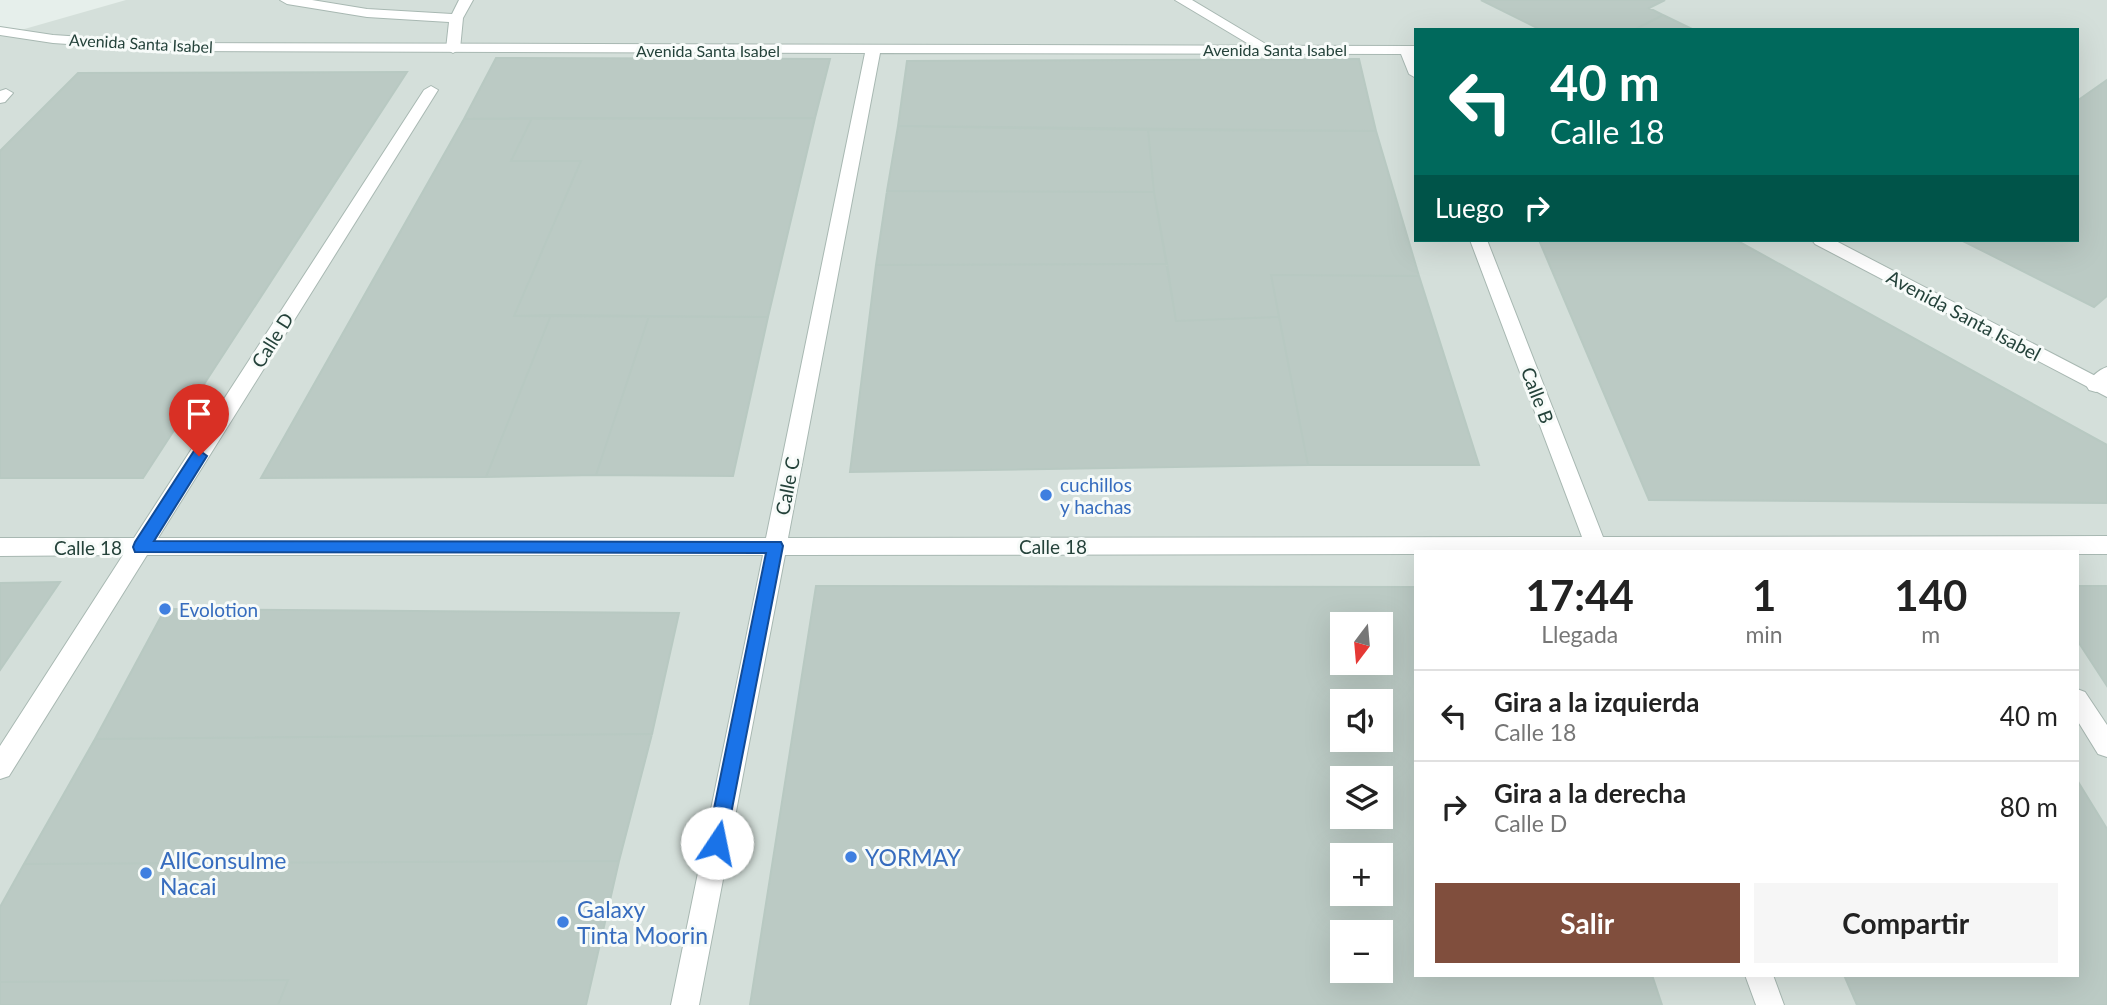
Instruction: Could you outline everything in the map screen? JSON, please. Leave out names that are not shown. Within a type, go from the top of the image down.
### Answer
[{"type":"street","points":[[286,0],[367,13],[456,18]]},
{"type":"street","points":[[453,49],[456,18],[466,0]]},
{"type":"street","points":[[1182,0],[1267,49]]},
{"type":"street","name":"Avenida Santa Isabel","points":[[0,31],[173,47],[1411,49]]},
{"type":"street","name":"Calle C","points":[[685,1005],[873,50]]},
{"type":"street","name":"Calle D","points":[[0,768],[431,90]]},
{"type":"street","name":"Calle B","points":[[1480,242],[1597,548]]},
{"type":"street","name":"Avenida Santa Isabel","points":[[1825,242],[2103,383]]},
{"type":"street","name":"Calle 18","points":[[0,547],[1981,548],[2107,545]]},
{"type":"street","points":[[2079,702],[2107,746]]},
{"type":"street","points":[[1760,977],[1770,1005]]},
{"type":"shaded area","points":[[126,0],[2107,0],[2107,1005],[0,1005],[0,36]]},
{"type":"building","points":[[1481,0],[1665,0],[1649,8],[1663,15],[1638,28],[1537,28]]},
{"type":"building","points":[[1663,15],[1690,28],[1638,28]]},
{"type":"building","points":[[496,58],[830,59],[815,118],[464,119]]},
{"type":"building","points":[[1359,59],[1376,131],[898,126],[907,61]]},
{"type":"building","points":[[407,72],[143,478],[0,478],[0,151],[78,73]]},
{"type":"building","points":[[2107,80],[2107,296],[2094,307],[1965,242],[2079,242],[2079,100]]},
{"type":"building","points":[[532,118],[815,118],[768,317],[514,316],[581,161],[511,161]]},
{"type":"building","points":[[532,118],[511,161],[581,161],[514,316],[551,315],[486,477],[261,478],[464,119]]},
{"type":"building","points":[[898,126],[1148,130],[1154,192],[887,191]]},
{"type":"building","points":[[1148,130],[1376,131],[1419,276],[1271,275],[1279,317],[1176,321],[1154,192]]},
{"type":"building","points":[[887,191],[1154,192],[1167,264],[876,265]]},
{"type":"building","points":[[1540,242],[1740,242],[2107,445],[2107,503],[1649,500]]},
{"type":"building","points":[[1167,264],[1176,321],[1279,317],[1308,465],[850,472],[876,265]]},
{"type":"building","points":[[1271,275],[1419,276],[1479,465],[1308,465]]},
{"type":"building","points":[[551,315],[649,316],[596,475],[486,477]]},
{"type":"building","points":[[649,316],[768,317],[733,476],[596,475]]},
{"type":"building","points":[[60,582],[0,670],[0,583]]},
{"type":"building","points":[[816,586],[1414,587],[1414,977],[1653,977],[1662,1005],[750,1005]]},
{"type":"building","points":[[2079,586],[2107,586],[2107,686],[2079,643]]},
{"type":"building","points":[[165,609],[679,613],[652,734],[95,739]]},
{"type":"building","points":[[652,734],[619,861],[24,864],[95,739]]},
{"type":"building","points":[[2079,783],[2107,829],[2107,1005],[1857,1005],[1845,977],[2079,977]]},
{"type":"building","points":[[619,861],[586,1005],[278,1005],[288,980],[0,982],[0,907],[24,864]]},
{"type":"building","points":[[288,980],[278,1005],[0,1005],[0,982]]},
{"type":"place","name":"cuchillos y hachas","points":[[1046,495]]},
{"type":"place","name":"Evolotion","points":[[165,609]]},
{"type":"place","name":"YORMAY","points":[[851,857]]},
{"type":"place","name":"AllConsulme Nacai","points":[[146,873]]},
{"type":"place","name":"Galaxy Tinta Moorin","points":[[563,922]]},
{"type":"route","points":[[199,456],[141,547],[775,546],[717,843]]}]
